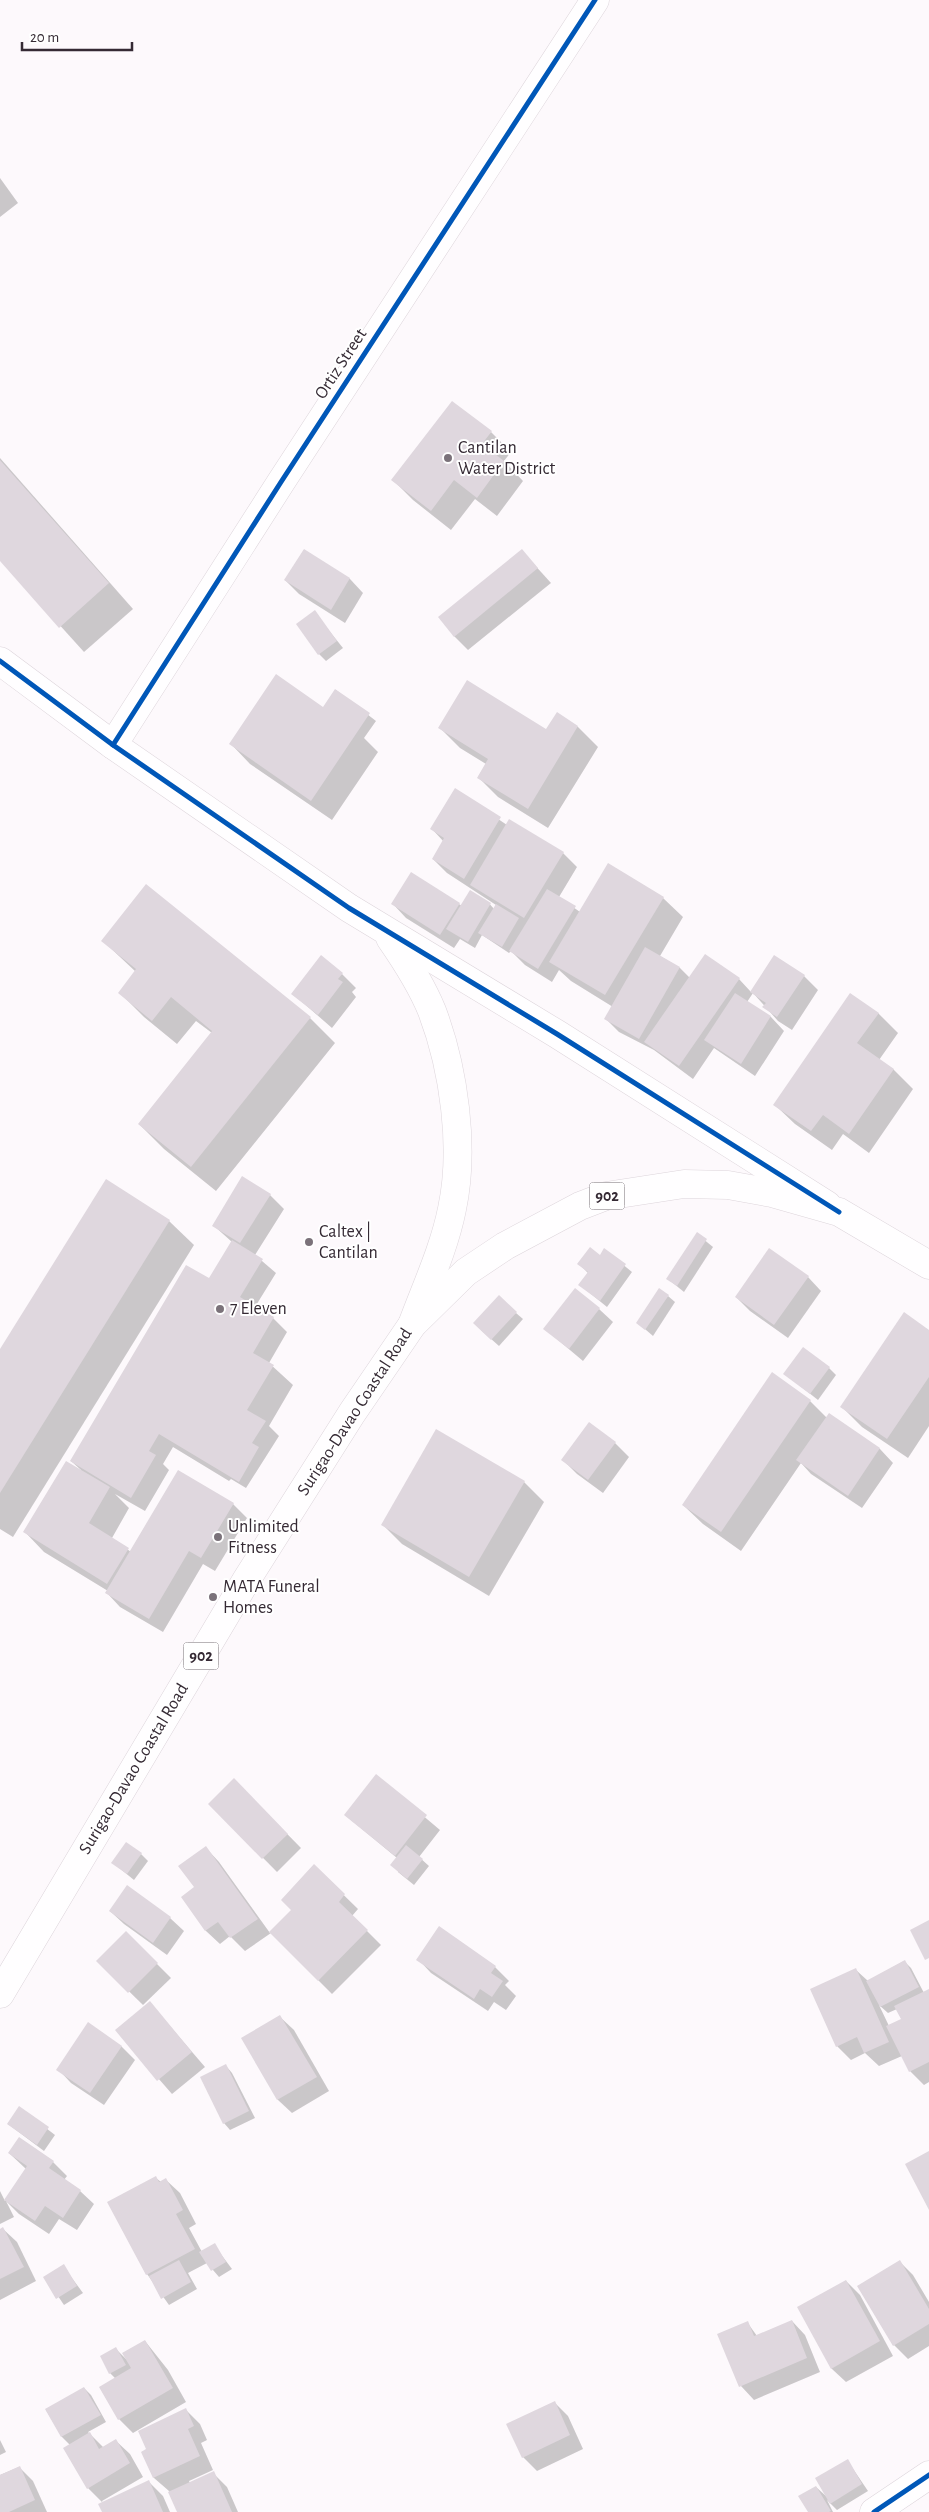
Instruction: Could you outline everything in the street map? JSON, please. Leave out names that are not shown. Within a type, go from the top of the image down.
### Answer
[{"type":"main road","name":"Ortiz Street","points":[[113,745],[281,482],[595,0]]},
{"type":"main road","points":[[0,660],[113,745],[349,908],[557,1034],[838,1212]]},
{"type":"main road","points":[[383,928],[412,970],[432,1011],[454,1099],[457,1134],[458,1169],[452,1210],[441,1247],[412,1324]]},
{"type":"main road","name":"Surigao-Davao Coastal Road","points":[[0,1994],[247,1578],[352,1413],[412,1324],[474,1267],[545,1224],[580,1206],[606,1196],[684,1184],[728,1185],[772,1193],[838,1212],[929,1265]]},
{"type":"main road","points":[[874,2512],[929,2475]]},
{"type":"building","points":[[452,401],[492,431],[482,444],[504,461],[477,498],[454,480],[431,511],[391,480]]},
{"type":"building","points":[[0,460],[109,583],[59,628],[0,561]]},
{"type":"building","points":[[304,549],[350,578],[331,610],[284,580]]},
{"type":"building","points":[[522,549],[538,568],[454,637],[438,617]]},
{"type":"building","points":[[315,610],[337,641],[318,655],[296,624]]},
{"type":"building","points":[[276,674],[323,707],[335,689],[370,713],[311,801],[229,744]]},
{"type":"building","points":[[467,680],[546,729],[557,712],[578,726],[528,809],[477,778],[488,759],[438,728]]},
{"type":"building","points":[[455,788],[501,817],[464,879],[432,859],[444,838],[430,829]]},
{"type":"building","points":[[509,819],[564,852],[524,918],[470,885]]},
{"type":"building","points":[[608,863],[664,897],[605,995],[549,962]]},
{"type":"building","points":[[411,872],[460,903],[440,935],[391,904]]},
{"type":"building","points":[[146,884],[311,1017],[191,1167],[138,1124],[212,1031],[171,997],[152,1021],[118,993],[136,969],[101,941]]},
{"type":"building","points":[[547,889],[576,906],[538,969],[509,951]]},
{"type":"building","points":[[470,890],[491,903],[468,942],[446,929]]},
{"type":"building","points":[[496,904],[519,918],[502,947],[478,933]]},
{"type":"building","points":[[645,947],[680,967],[639,1039],[604,1019]]},
{"type":"building","points":[[705,954],[740,978],[679,1066],[644,1042]]},
{"type":"building","points":[[321,955],[343,973],[338,979],[343,982],[318,1015],[291,994]]},
{"type":"building","points":[[774,955],[805,975],[777,1017],[762,1007],[766,1003],[750,992]]},
{"type":"building","points":[[735,993],[771,1016],[741,1064],[704,1040]]},
{"type":"building","points":[[850,993],[879,1013],[857,1043],[894,1069],[849,1134],[823,1115],[811,1131],[773,1105]]},
{"type":"building","points":[[242,1176],[271,1194],[240,1243],[212,1226]]},
{"type":"building","points":[[106,1179],[170,1220],[0,1493],[0,1349]]},
{"type":"building","points":[[697,1232],[707,1239],[677,1286],[666,1279]]},
{"type":"building","points":[[232,1240],[263,1259],[240,1297],[274,1317],[253,1353],[274,1365],[247,1410],[266,1421],[252,1443],[259,1447],[239,1482],[159,1434],[149,1451],[156,1455],[131,1498],[70,1461],[186,1265],[209,1278]]},
{"type":"building","points":[[590,1247],[600,1255],[604,1248],[626,1264],[600,1301],[578,1285],[588,1272],[577,1264]]},
{"type":"building","points":[[769,1248],[809,1276],[774,1325],[735,1297]]},
{"type":"building","points":[[575,1288],[600,1308],[569,1349],[543,1329]]},
{"type":"building","points":[[659,1288],[669,1295],[645,1330],[636,1323]]},
{"type":"building","points":[[499,1295],[517,1312],[491,1340],[473,1323]]},
{"type":"building","points":[[904,1312],[929,1330],[929,1377],[887,1439],[840,1407]]},
{"type":"building","points":[[803,1347],[830,1367],[810,1394],[783,1374]]},
{"type":"building","points":[[772,1372],[811,1400],[721,1532],[682,1505]]},
{"type":"building","points":[[829,1413],[880,1448],[848,1496],[796,1460]]},
{"type":"building","points":[[589,1422],[616,1442],[588,1480],[561,1460]]},
{"type":"building","points":[[436,1429],[525,1481],[469,1577],[381,1525]]},
{"type":"building","points":[[66,1461],[110,1487],[89,1523],[129,1548],[107,1584],[23,1532]]},
{"type":"building","points":[[178,1470],[234,1503],[201,1558],[189,1551],[149,1619],[105,1593]]},
{"type":"building","points":[[376,1774],[427,1815],[395,1856],[344,1815]]},
{"type":"building","points":[[234,1778],[288,1834],[262,1859],[208,1804]]},
{"type":"building","points":[[126,1842],[142,1853],[127,1874],[111,1863]]},
{"type":"building","points":[[406,1845],[423,1859],[407,1879],[390,1865]]},
{"type":"building","points":[[206,1846],[258,1919],[230,1938],[218,1922],[205,1931],[181,1897],[194,1887],[178,1866]]},
{"type":"building","points":[[314,1864],[345,1894],[339,1902],[368,1930],[318,1981],[269,1932],[291,1910],[281,1900]]},
{"type":"building","points":[[127,1885],[171,1917],[153,1943],[109,1911]]},
{"type":"building","points":[[929,1920],[929,1958],[925,1960],[910,1930]]},
{"type":"building","points":[[439,1926],[496,1966],[491,1973],[503,1981],[492,1997],[480,1989],[474,1999],[416,1960]]},
{"type":"building","points":[[126,1931],[158,1963],[128,1993],[96,1961]]},
{"type":"building","points":[[905,1960],[919,1987],[880,2007],[866,1981]]},
{"type":"building","points":[[856,1968],[889,2042],[864,2053],[857,2037],[836,2047],[810,1989]]},
{"type":"building","points":[[929,1989],[929,2062],[909,2072],[886,2026],[901,2019],[894,2006]]},
{"type":"building","points":[[150,2001],[192,2052],[157,2081],[115,2030]]},
{"type":"building","points":[[280,2015],[317,2077],[277,2100],[241,2038]]},
{"type":"building","points":[[88,2022],[122,2046],[90,2093],[56,2070]]},
{"type":"building","points":[[226,2064],[249,2111],[223,2124],[200,2077]]},
{"type":"building","points":[[19,2106],[49,2127],[37,2145],[7,2124]]},
{"type":"building","points":[[19,2137],[54,2161],[49,2168],[81,2190],[63,2218],[45,2206],[35,2221],[4,2200],[27,2166],[8,2153]]},
{"type":"building","points":[[929,2151],[929,2210],[905,2164]]},
{"type":"building","points":[[156,2176],[159,2182],[166,2178],[183,2210],[176,2214],[195,2249],[146,2275],[107,2202]]},
{"type":"building","points":[[3,2227],[24,2267],[0,2279],[0,2229]]},
{"type":"building","points":[[215,2243],[226,2262],[211,2271],[199,2252]]},
{"type":"building","points":[[179,2260],[191,2282],[161,2299],[149,2276]]},
{"type":"building","points":[[900,2260],[929,2309],[929,2324],[893,2346],[857,2286]]},
{"type":"building","points":[[64,2264],[77,2286],[56,2299],[43,2277]]},
{"type":"building","points":[[846,2280],[880,2341],[831,2369],[797,2307]]},
{"type":"building","points":[[792,2320],[807,2358],[739,2387],[717,2334],[748,2321],[754,2336]]},
{"type":"building","points":[[145,2340],[173,2388],[118,2420],[99,2387],[131,2368],[122,2353]]},
{"type":"building","points":[[116,2347],[126,2365],[109,2374],[100,2356]]},
{"type":"building","points":[[84,2387],[101,2415],[61,2437],[45,2409]]},
{"type":"building","points":[[555,2401],[570,2435],[522,2458],[506,2424]]},
{"type":"building","points":[[186,2408],[194,2426],[188,2429],[200,2456],[153,2478],[141,2452],[146,2449],[138,2431]]},
{"type":"building","points":[[90,2432],[99,2449],[116,2439],[130,2463],[87,2489],[63,2448]]},
{"type":"building","points":[[848,2459],[862,2484],[830,2504],[815,2478]]},
{"type":"building","points":[[20,2466],[35,2500],[9,2512],[0,2512],[0,2475]]},
{"type":"building","points":[[214,2471],[232,2512],[177,2512],[168,2492]]},
{"type":"building","points":[[149,2480],[163,2512],[102,2512],[98,2504]]},
{"type":"building","points":[[816,2486],[831,2511],[808,2512],[798,2496]]},
{"type":"cycle path","points":[[113,745],[281,482],[595,0]]},
{"type":"cycle path","points":[[0,661],[113,745],[349,908],[557,1034],[839,1212]]},
{"type":"cycle path","points":[[874,2512],[929,2475]]},
{"type":"place","name":"Cantilan Water District","points":[[448,458]]},
{"type":"place","name":"Caltex | Cantilan","points":[[309,1242]]},
{"type":"place","name":"7 Eleven","points":[[220,1309]]},
{"type":"place","name":"Unlimited Fitness","points":[[218,1537]]},
{"type":"place","name":"MATA Funeral Homes","points":[[213,1597]]}]
